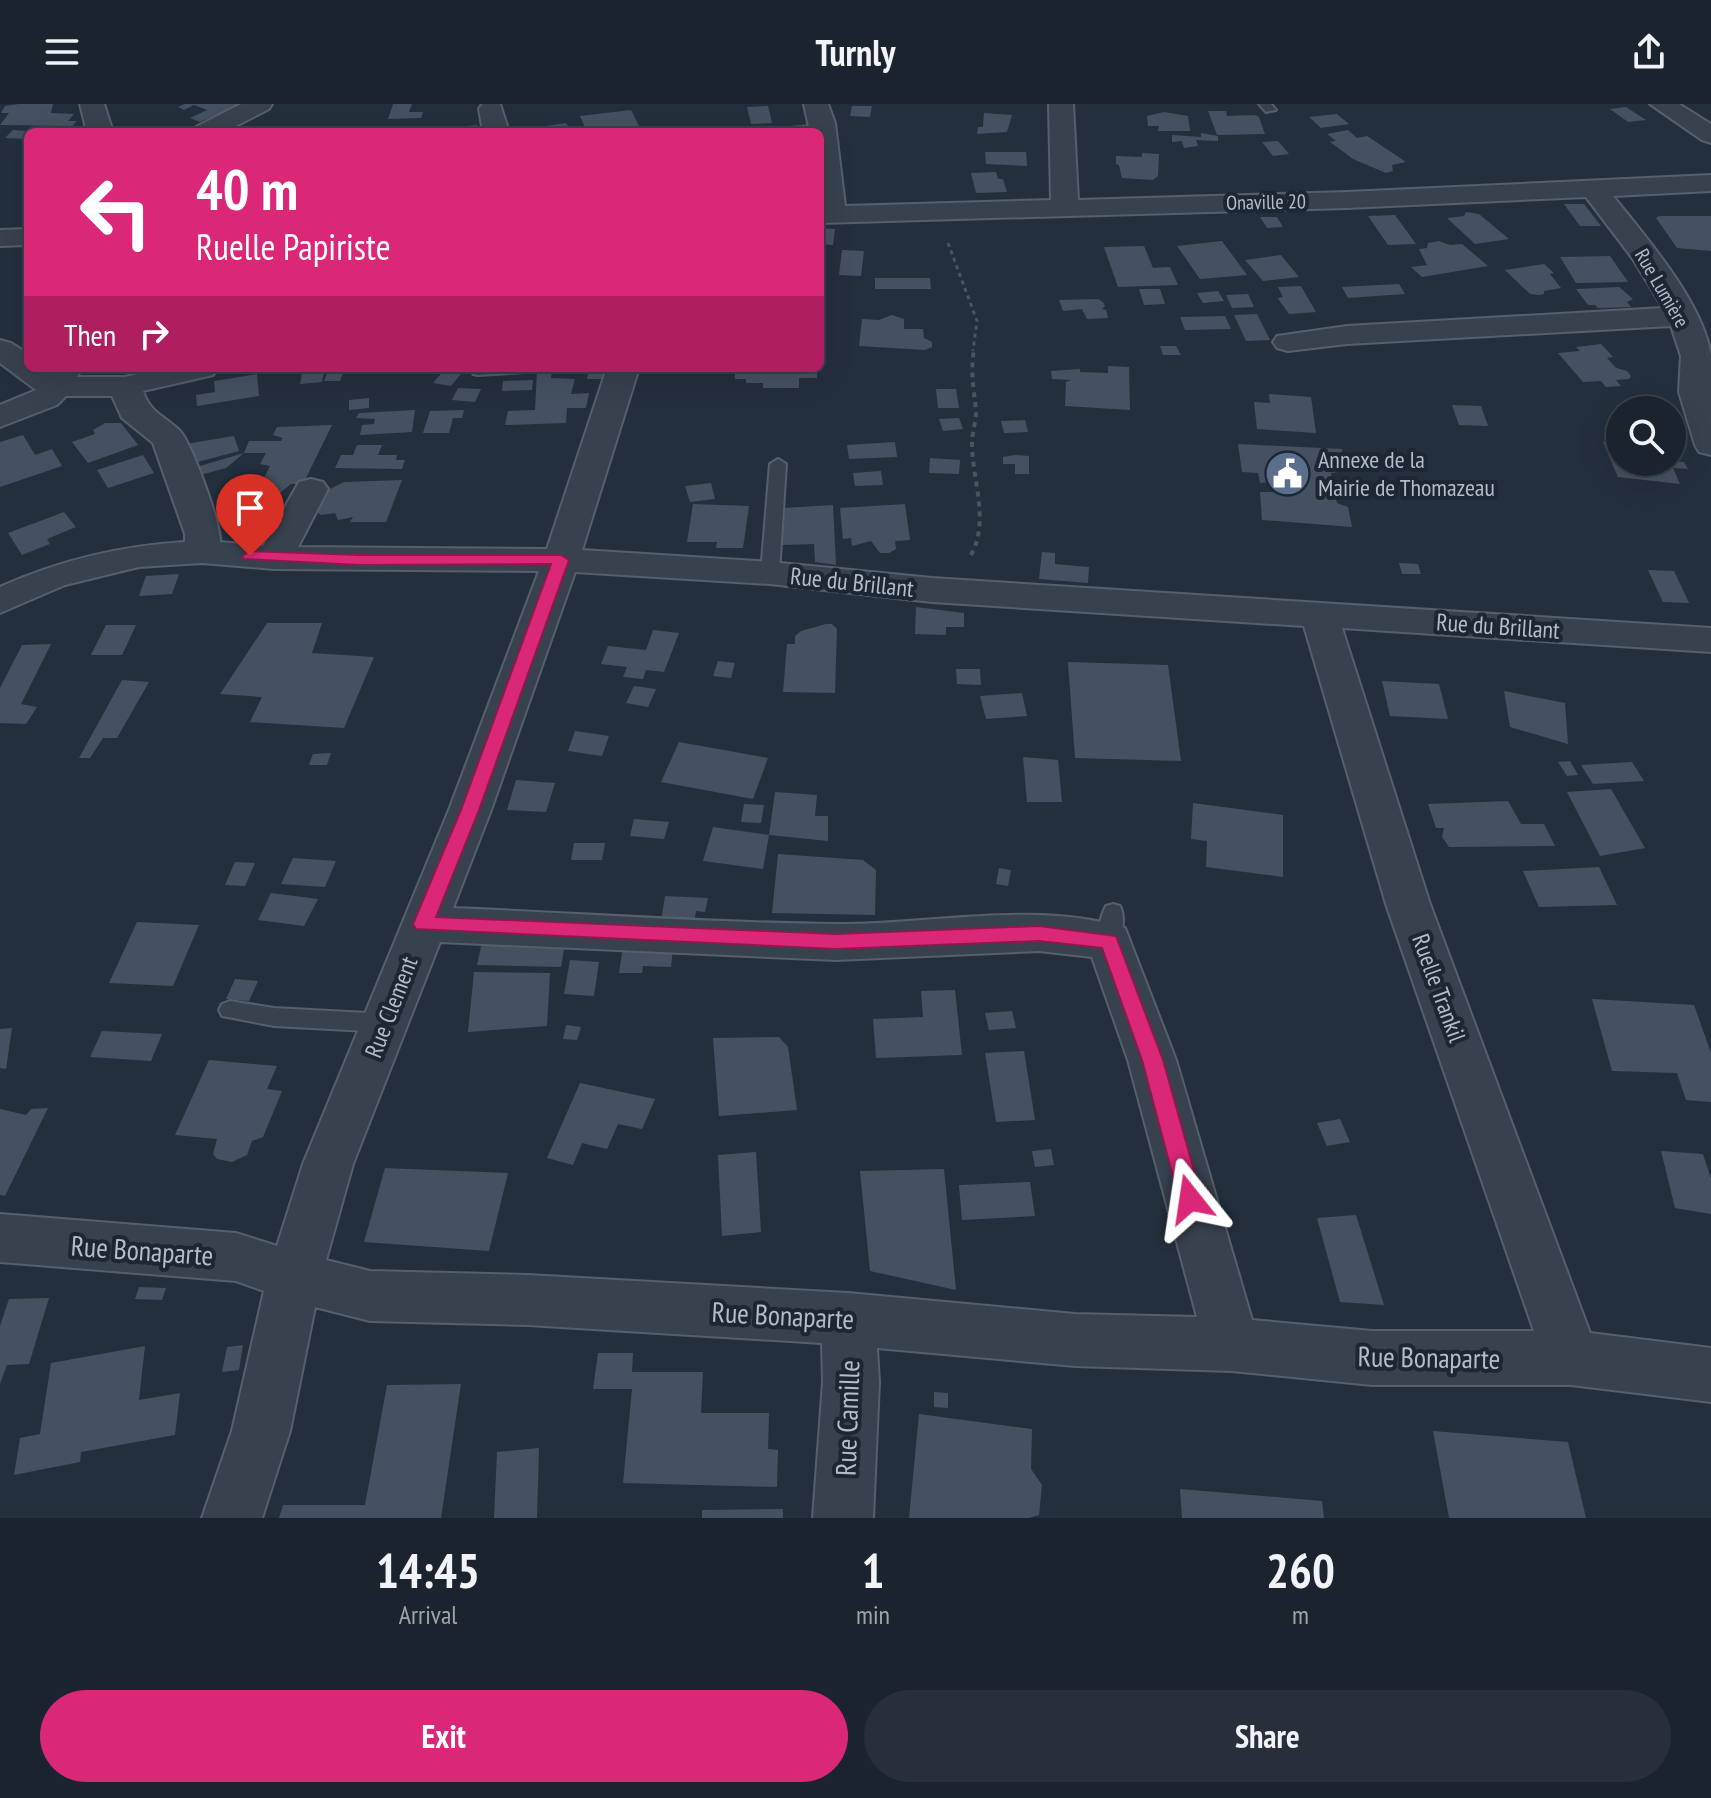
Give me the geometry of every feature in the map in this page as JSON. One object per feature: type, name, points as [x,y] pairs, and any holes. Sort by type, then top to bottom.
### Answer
[{"type":"street","points":[[92,104],[99,128]]},
{"type":"street","points":[[213,128],[260,104]]},
{"type":"street","points":[[816,104],[823,128]]},
{"type":"street","points":[[1061,104],[1060,140],[1065,206]]},
{"type":"street","points":[[1662,104],[1711,135]]},
{"type":"street","points":[[824,139],[832,203],[825,215]]},
{"type":"street","name":"Onaville 20","points":[[825,215],[1302,201],[1711,183]]},
{"type":"street","name":"Rue Lumière","points":[[1595,190],[1646,256],[1683,316],[1696,356],[1695,392],[1711,445]]},
{"type":"street","points":[[0,238],[24,237]]},
{"type":"street","points":[[1288,342],[1347,335],[1683,316]]},
{"type":"street","points":[[0,349],[24,366]]},
{"type":"street","points":[[31,372],[44,384],[62,377],[125,386],[185,372]]},
{"type":"street","name":"Rue Clement","points":[[232,1518],[261,1431],[294,1277],[328,1164],[470,810],[561,560],[622,372]]},
{"type":"street","points":[[0,417],[46,398],[62,377]]},
{"type":"street","points":[[125,386],[133,411],[168,438],[199,518],[203,534],[202,552]]},
{"type":"street","points":[[274,558],[311,489]]},
{"type":"street","name":"Rue du Brillant","points":[[0,601],[52,577],[139,556],[202,552],[274,558],[561,560],[770,573],[932,590],[1711,640]]},
{"type":"street","name":"Ruelle Trankil","points":[[1319,615],[1408,904],[1571,1358]]},
{"type":"street","points":[[423,924],[836,942],[1039,933],[1111,926],[1232,1345]]},
{"type":"street","name":"Rue Bonaparte","points":[[0,1238],[236,1257],[294,1277],[370,1296],[528,1300],[848,1319],[1075,1340],[1232,1345],[1372,1358],[1571,1358],[1711,1375]]},
{"type":"street","name":"Rue Camille","points":[[843,1518],[851,1382],[848,1319]]},
{"type":"lane","points":[[770,573],[778,464]]},
{"type":"lane","points":[[230,1010],[274,1017],[386,1023]]},
{"type":"path","points":[[932,590],[963,570],[979,541],[978,486],[972,444],[976,414],[970,378],[977,321],[954,263],[943,224],[945,211]]},
{"type":"building","points":[[53,104],[51,113],[74,114],[68,121],[77,121],[72,126],[0,125],[9,113],[1,113],[5,106]]},
{"type":"building","points":[[185,104],[240,104],[200,122],[190,118],[207,110],[194,105],[184,110],[178,107]]},
{"type":"building","points":[[393,104],[412,104],[409,112],[423,112],[421,118],[388,119]]},
{"type":"building","points":[[768,106],[772,123],[751,124],[747,107]]},
{"type":"building","points":[[852,106],[872,106],[870,117],[850,116]]},
{"type":"building","points":[[1626,107],[1646,120],[1628,122],[1610,109]]},
{"type":"building","points":[[631,110],[640,128],[585,128],[580,116]]},
{"type":"building","points":[[1208,111],[1226,111],[1227,116],[1255,115],[1259,117],[1265,134],[1217,135]]},
{"type":"building","points":[[1164,112],[1188,116],[1190,131],[1158,131],[1159,126],[1148,126],[1147,116]]},
{"type":"building","points":[[984,113],[1012,115],[1007,132],[977,134],[978,127],[983,127]]},
{"type":"building","points":[[1337,114],[1349,124],[1321,128],[1309,117]]},
{"type":"building","points":[[566,123],[570,128],[547,128],[546,126]]},
{"type":"building","points":[[817,123],[818,128],[773,128]]},
{"type":"building","points":[[477,125],[477,128],[446,128]]},
{"type":"building","points":[[13,130],[24,131],[24,139],[5,138]]},
{"type":"building","points":[[1348,130],[1357,138],[1367,136],[1406,162],[1392,165],[1393,171],[1386,173],[1353,159],[1330,142],[1336,141],[1327,134]]},
{"type":"building","points":[[1201,133],[1218,136],[1218,141],[1196,140],[1198,146],[1184,148],[1182,141],[1172,142],[1172,135],[1201,137]]},
{"type":"building","points":[[1278,141],[1289,154],[1273,156],[1262,142]]},
{"type":"building","points":[[985,152],[1026,152],[1027,166],[986,164]]},
{"type":"building","points":[[1142,153],[1159,154],[1158,176],[1153,180],[1122,178],[1116,156],[1142,157]]},
{"type":"building","points":[[996,172],[998,179],[1003,179],[1007,192],[976,193],[971,173]]},
{"type":"building","points":[[1564,204],[1584,204],[1601,226],[1580,226]]},
{"type":"building","points":[[1466,212],[1479,214],[1509,239],[1475,244],[1447,218],[1464,216]]},
{"type":"building","points":[[1395,215],[1416,244],[1388,245],[1368,216]]},
{"type":"building","points":[[1711,216],[1711,251],[1677,248],[1656,218]]},
{"type":"building","points":[[1260,217],[1277,217],[1283,227],[1267,228]]},
{"type":"building","points":[[824,228],[835,229],[833,245],[824,244]]},
{"type":"building","points":[[1222,241],[1247,275],[1200,279],[1177,246]]},
{"type":"building","points":[[1439,241],[1450,245],[1462,244],[1488,266],[1422,277],[1411,267],[1427,265],[1419,249]]},
{"type":"building","points":[[1144,246],[1153,268],[1170,267],[1178,285],[1118,287],[1104,247]]},
{"type":"building","points":[[842,250],[864,251],[861,276],[839,275]]},
{"type":"building","points":[[1281,255],[1299,277],[1263,281],[1245,260]]},
{"type":"building","points":[[1610,256],[1628,282],[1576,283],[1560,257]]},
{"type":"building","points":[[1544,264],[1554,273],[1550,274],[1561,288],[1539,295],[1530,294],[1505,270]]},
{"type":"building","points":[[875,278],[930,278],[931,289],[875,289]]},
{"type":"building","points":[[1399,284],[1405,294],[1348,298],[1342,287]]},
{"type":"building","points":[[1301,286],[1316,312],[1289,314],[1278,298],[1283,297],[1278,287]]},
{"type":"building","points":[[1619,287],[1633,299],[1627,302],[1631,307],[1598,308],[1588,305],[1576,289]]},
{"type":"building","points":[[1139,289],[1160,289],[1165,304],[1144,305]]},
{"type":"building","points":[[1218,291],[1224,301],[1203,303],[1197,293]]},
{"type":"building","points":[[1248,294],[1254,307],[1232,308],[1226,295]]},
{"type":"building","points":[[1098,299],[1103,302],[1105,306],[1102,309],[1106,310],[1108,318],[1087,319],[1082,309],[1063,311],[1059,300]]},
{"type":"building","points":[[1257,314],[1270,340],[1246,341],[1234,315]]},
{"type":"building","points":[[892,315],[904,319],[904,329],[923,329],[924,338],[932,342],[932,347],[925,350],[859,346],[862,319],[879,320]]},
{"type":"building","points":[[1225,316],[1231,329],[1185,330],[1180,317]]},
{"type":"building","points":[[1601,344],[1613,357],[1607,358],[1616,368],[1627,371],[1631,376],[1616,380],[1621,386],[1606,387],[1601,381],[1583,382],[1558,353],[1580,351],[1576,347]]},
{"type":"building","points":[[1160,346],[1176,346],[1181,355],[1163,355]]},
{"type":"building","points":[[1108,366],[1129,367],[1130,410],[1065,406],[1066,382],[1071,380],[1052,379],[1051,371],[1080,369],[1080,372],[1108,373]]},
{"type":"building","points":[[302,372],[324,372],[322,382],[300,384]]},
{"type":"building","points":[[327,372],[343,372],[340,381],[324,381]]},
{"type":"building","points":[[443,372],[463,372],[451,386],[433,383]]},
{"type":"building","points":[[537,372],[552,372],[551,378],[575,379],[571,394],[589,393],[586,408],[567,408],[566,423],[505,425],[508,411],[535,410]]},
{"type":"building","points":[[588,372],[608,372],[607,379],[587,379]]},
{"type":"building","points":[[735,372],[817,372],[817,378],[799,378],[799,388],[763,388],[763,383],[746,383],[746,379],[735,379]]},
{"type":"building","points":[[257,374],[259,396],[197,406],[196,395],[215,392],[214,381]]},
{"type":"building","points":[[533,380],[532,390],[502,391],[503,381]]},
{"type":"building","points":[[458,388],[481,389],[475,402],[452,400]]},
{"type":"building","points":[[936,389],[956,389],[959,408],[938,408]]},
{"type":"building","points":[[1269,394],[1311,397],[1316,433],[1257,429],[1254,402],[1270,403]]},
{"type":"building","points":[[369,398],[369,408],[349,410],[349,400]]},
{"type":"building","points":[[1452,405],[1481,406],[1488,426],[1459,425]]},
{"type":"building","points":[[415,410],[412,432],[360,435],[362,425],[374,424],[375,419],[356,418],[359,413]]},
{"type":"building","points":[[464,410],[462,418],[453,418],[449,433],[423,433],[430,411]]},
{"type":"building","points":[[959,418],[963,429],[943,431],[939,419]]},
{"type":"building","points":[[1025,420],[1028,432],[1004,433],[1001,421]]},
{"type":"building","points":[[105,423],[121,423],[138,445],[88,463],[72,442],[95,434],[93,430]]},
{"type":"building","points":[[332,425],[303,484],[291,484],[280,493],[263,492],[259,488],[270,466],[260,464],[266,453],[244,453],[249,441],[281,441],[283,438],[273,435],[277,427]]},
{"type":"building","points":[[23,435],[35,455],[52,449],[62,466],[0,487],[0,442]]},
{"type":"building","points":[[234,436],[239,451],[190,464],[180,445]]},
{"type":"building","points":[[895,442],[897,457],[849,459],[847,445]]},
{"type":"building","points":[[1238,444],[1342,449],[1345,471],[1331,473],[1337,503],[1348,507],[1352,527],[1262,520],[1260,492],[1273,492],[1272,482],[1260,483],[1258,473],[1242,472]]},
{"type":"building","points":[[357,445],[382,445],[378,455],[397,455],[396,460],[405,460],[402,469],[335,468],[341,455],[353,455]]},
{"type":"building","points":[[244,453],[226,468],[197,476],[193,468]]},
{"type":"building","points":[[143,455],[154,473],[108,488],[97,470]]},
{"type":"building","points":[[1029,456],[1029,474],[1015,474],[1015,464],[1003,464],[1003,457]]},
{"type":"building","points":[[930,458],[960,460],[959,474],[929,473]]},
{"type":"building","points":[[881,471],[883,485],[855,486],[853,473]]},
{"type":"building","points":[[1676,476],[1680,484],[1618,477]]},
{"type":"building","points":[[402,480],[386,522],[350,522],[353,517],[338,520],[335,513],[321,515],[311,507],[316,496],[344,482]]},
{"type":"building","points":[[711,483],[715,499],[690,502],[685,486]]},
{"type":"building","points":[[693,504],[749,506],[743,548],[716,548],[717,542],[687,542]]},
{"type":"building","points":[[905,504],[910,540],[895,541],[896,549],[889,553],[880,553],[871,541],[852,546],[851,538],[843,539],[840,508]]},
{"type":"building","points":[[833,505],[836,565],[815,562],[814,544],[782,545],[783,508]]},
{"type":"building","points":[[64,512],[76,527],[47,539],[50,544],[22,555],[8,533]]},
{"type":"building","points":[[1042,552],[1055,553],[1055,564],[1089,567],[1088,583],[1039,579]]},
{"type":"building","points":[[1399,563],[1418,564],[1421,574],[1402,574]]},
{"type":"building","points":[[1648,570],[1674,571],[1689,603],[1663,602]]},
{"type":"building","points":[[179,574],[172,594],[139,596],[146,576]]},
{"type":"building","points":[[916,607],[964,613],[964,627],[946,627],[946,635],[915,634]]},
{"type":"building","points":[[267,623],[322,623],[312,653],[374,657],[344,728],[250,722],[262,697],[220,694]]},
{"type":"building","points":[[832,624],[837,629],[835,693],[783,692],[787,644],[795,644],[795,636],[801,631]]},
{"type":"building","points":[[106,625],[136,625],[122,655],[91,655]]},
{"type":"building","points":[[653,630],[679,633],[664,672],[646,670],[643,679],[623,677],[627,667],[601,664],[608,646],[646,650]]},
{"type":"building","points":[[51,644],[21,704],[37,707],[26,724],[0,723],[0,688],[22,645]]},
{"type":"building","points":[[718,661],[735,663],[731,678],[713,676]]},
{"type":"building","points":[[1068,662],[1168,665],[1181,761],[1075,758]]},
{"type":"building","points":[[956,669],[980,669],[981,685],[957,684]]},
{"type":"building","points":[[122,680],[149,682],[117,738],[103,738],[90,758],[79,758]]},
{"type":"building","points":[[1382,681],[1439,684],[1448,719],[1390,716]]},
{"type":"building","points":[[634,686],[656,689],[648,707],[626,703]]},
{"type":"building","points":[[1504,691],[1565,703],[1568,744],[1510,727]]},
{"type":"building","points":[[1022,693],[1027,716],[986,719],[980,696]]},
{"type":"building","points":[[575,731],[609,736],[602,756],[568,751]]},
{"type":"building","points":[[679,742],[768,758],[753,799],[661,782]]},
{"type":"building","points":[[331,753],[327,765],[309,765],[313,754]]},
{"type":"building","points":[[1023,757],[1058,760],[1062,802],[1027,802]]},
{"type":"building","points":[[1570,761],[1578,775],[1567,776],[1558,762]]},
{"type":"building","points":[[1632,762],[1644,781],[1593,784],[1581,765]]},
{"type":"building","points":[[516,780],[555,783],[546,812],[507,810]]},
{"type":"building","points":[[1611,789],[1645,848],[1600,856],[1567,792]]},
{"type":"building","points":[[775,792],[817,795],[815,816],[828,816],[828,841],[769,835]]},
{"type":"building","points":[[1508,801],[1521,824],[1544,824],[1555,846],[1449,847],[1442,837],[1444,828],[1436,828],[1428,804]]},
{"type":"building","points":[[1193,803],[1283,815],[1283,877],[1206,867],[1207,841],[1191,839]]},
{"type":"building","points":[[744,804],[764,805],[761,823],[741,822]]},
{"type":"building","points":[[634,819],[669,822],[664,839],[630,836]]},
{"type":"building","points":[[713,827],[769,835],[763,869],[703,861]]},
{"type":"building","points":[[574,843],[605,843],[602,860],[571,860]]},
{"type":"building","points":[[778,854],[863,860],[876,870],[875,915],[772,913]]},
{"type":"building","points":[[293,858],[336,861],[325,887],[281,884]]},
{"type":"building","points":[[235,862],[255,863],[245,886],[225,885]]},
{"type":"building","points":[[1599,867],[1617,905],[1539,907],[1523,871]]},
{"type":"building","points":[[999,868],[1011,870],[1008,886],[996,884]]},
{"type":"building","points":[[271,893],[318,899],[304,926],[258,920]]},
{"type":"building","points":[[665,896],[708,898],[705,912],[696,911],[694,923],[661,921]]},
{"type":"building","points":[[137,922],[199,925],[173,986],[109,983]]},
{"type":"building","points":[[482,942],[565,943],[561,967],[477,965]]},
{"type":"building","points":[[623,947],[673,948],[671,967],[643,966],[642,973],[619,973]]},
{"type":"building","points":[[570,960],[599,962],[594,996],[564,994]]},
{"type":"building","points":[[474,972],[550,973],[547,1026],[468,1032]]},
{"type":"building","points":[[235,979],[258,981],[249,1001],[226,999]]},
{"type":"building","points":[[955,990],[962,1055],[876,1058],[873,1019],[923,1017],[921,991]]},
{"type":"building","points":[[1592,999],[1694,1005],[1711,1053],[1711,1102],[1686,1100],[1677,1073],[1612,1071]]},
{"type":"building","points":[[1012,1011],[1016,1028],[989,1030],[985,1013]]},
{"type":"building","points":[[566,1025],[581,1027],[577,1040],[563,1039]]},
{"type":"building","points":[[12,1028],[6,1069],[0,1068],[0,1029]]},
{"type":"building","points":[[102,1031],[162,1034],[151,1061],[90,1057]]},
{"type":"building","points":[[779,1037],[788,1047],[797,1110],[719,1116],[713,1038]]},
{"type":"building","points":[[1024,1051],[1035,1120],[996,1122],[985,1053]]},
{"type":"building","points":[[209,1060],[277,1066],[267,1089],[282,1091],[263,1137],[252,1141],[247,1155],[232,1162],[217,1159],[213,1154],[217,1139],[175,1135]]},
{"type":"building","points":[[580,1083],[655,1099],[642,1129],[618,1124],[607,1149],[582,1143],[573,1165],[547,1158]]},
{"type":"building","points":[[48,1108],[5,1196],[0,1195],[0,1109],[26,1115],[31,1109]]},
{"type":"building","points":[[1340,1119],[1350,1142],[1327,1146],[1317,1123]]},
{"type":"building","points":[[1051,1149],[1054,1165],[1035,1167],[1032,1151]]},
{"type":"building","points":[[1661,1151],[1703,1154],[1711,1179],[1711,1214],[1675,1208]]},
{"type":"building","points":[[756,1152],[761,1232],[722,1236],[718,1155]]},
{"type":"building","points":[[385,1168],[508,1173],[489,1251],[364,1242]]},
{"type":"building","points":[[944,1169],[956,1290],[870,1271],[860,1171]]},
{"type":"building","points":[[1030,1182],[1035,1216],[962,1220],[959,1185]]},
{"type":"building","points":[[1356,1215],[1384,1305],[1340,1302],[1317,1218]]},
{"type":"building","points":[[139,1287],[166,1288],[162,1300],[135,1299]]},
{"type":"building","points":[[49,1298],[29,1364],[7,1365],[0,1384],[0,1326],[9,1299]]},
{"type":"building","points":[[243,1345],[239,1370],[222,1372],[227,1347]]},
{"type":"building","points":[[145,1346],[139,1400],[180,1393],[175,1435],[81,1452],[80,1462],[14,1475],[20,1438],[40,1434],[51,1363]]},
{"type":"building","points":[[598,1353],[633,1353],[632,1372],[703,1372],[701,1413],[769,1413],[768,1449],[778,1450],[777,1487],[623,1483],[632,1389],[593,1389]]},
{"type":"building","points":[[461,1384],[441,1518],[279,1518],[283,1505],[365,1505],[387,1385]]},
{"type":"building","points":[[934,1392],[948,1393],[948,1408],[934,1407]]},
{"type":"building","points":[[919,1414],[1032,1429],[1031,1469],[1042,1485],[1039,1515],[1029,1518],[909,1518]]},
{"type":"building","points":[[1433,1431],[1568,1442],[1586,1518],[1449,1518]]},
{"type":"building","points":[[539,1448],[537,1518],[494,1518],[497,1452]]},
{"type":"building","points":[[1180,1489],[1322,1501],[1324,1518],[1182,1518]]},
{"type":"building","points":[[783,1509],[783,1518],[702,1518],[702,1510]]},
{"type":"place","name":"Annexe de la Mairie de Thomazeau","points":[[1287,473]]},
{"type":"route","points":[[250,556],[360,560],[561,560],[470,810],[423,924],[836,942],[1039,933],[1109,941],[1152,1060],[1190,1199]]}]
